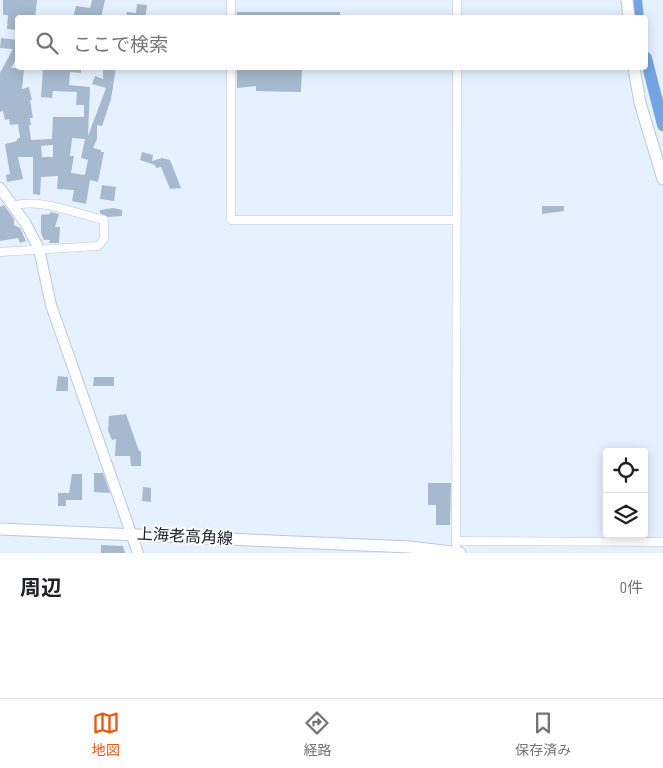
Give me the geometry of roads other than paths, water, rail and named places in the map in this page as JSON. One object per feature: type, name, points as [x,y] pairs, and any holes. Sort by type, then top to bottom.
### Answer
[{"type":"main road","points":[[627,0],[629,15]]},
{"type":"main road","points":[[634,70],[640,103],[663,179]]},
{"type":"main road","name":"上海老高角線","points":[[0,529],[457,550]]},
{"type":"street","points":[[231,0],[231,15]]},
{"type":"street","points":[[457,0],[457,15]]},
{"type":"street","points":[[231,70],[231,220],[456,220]]},
{"type":"street","points":[[456,70],[457,550],[663,542]]},
{"type":"street","points":[[0,188],[26,224],[39,249],[51,305],[138,553]]},
{"type":"street","points":[[0,252],[98,246],[104,239],[104,220],[52,206],[32,204],[13,206]]},
{"type":"waterway","points":[[636,0],[638,15]]},
{"type":"waterway","points":[[648,66],[663,125]]}]
